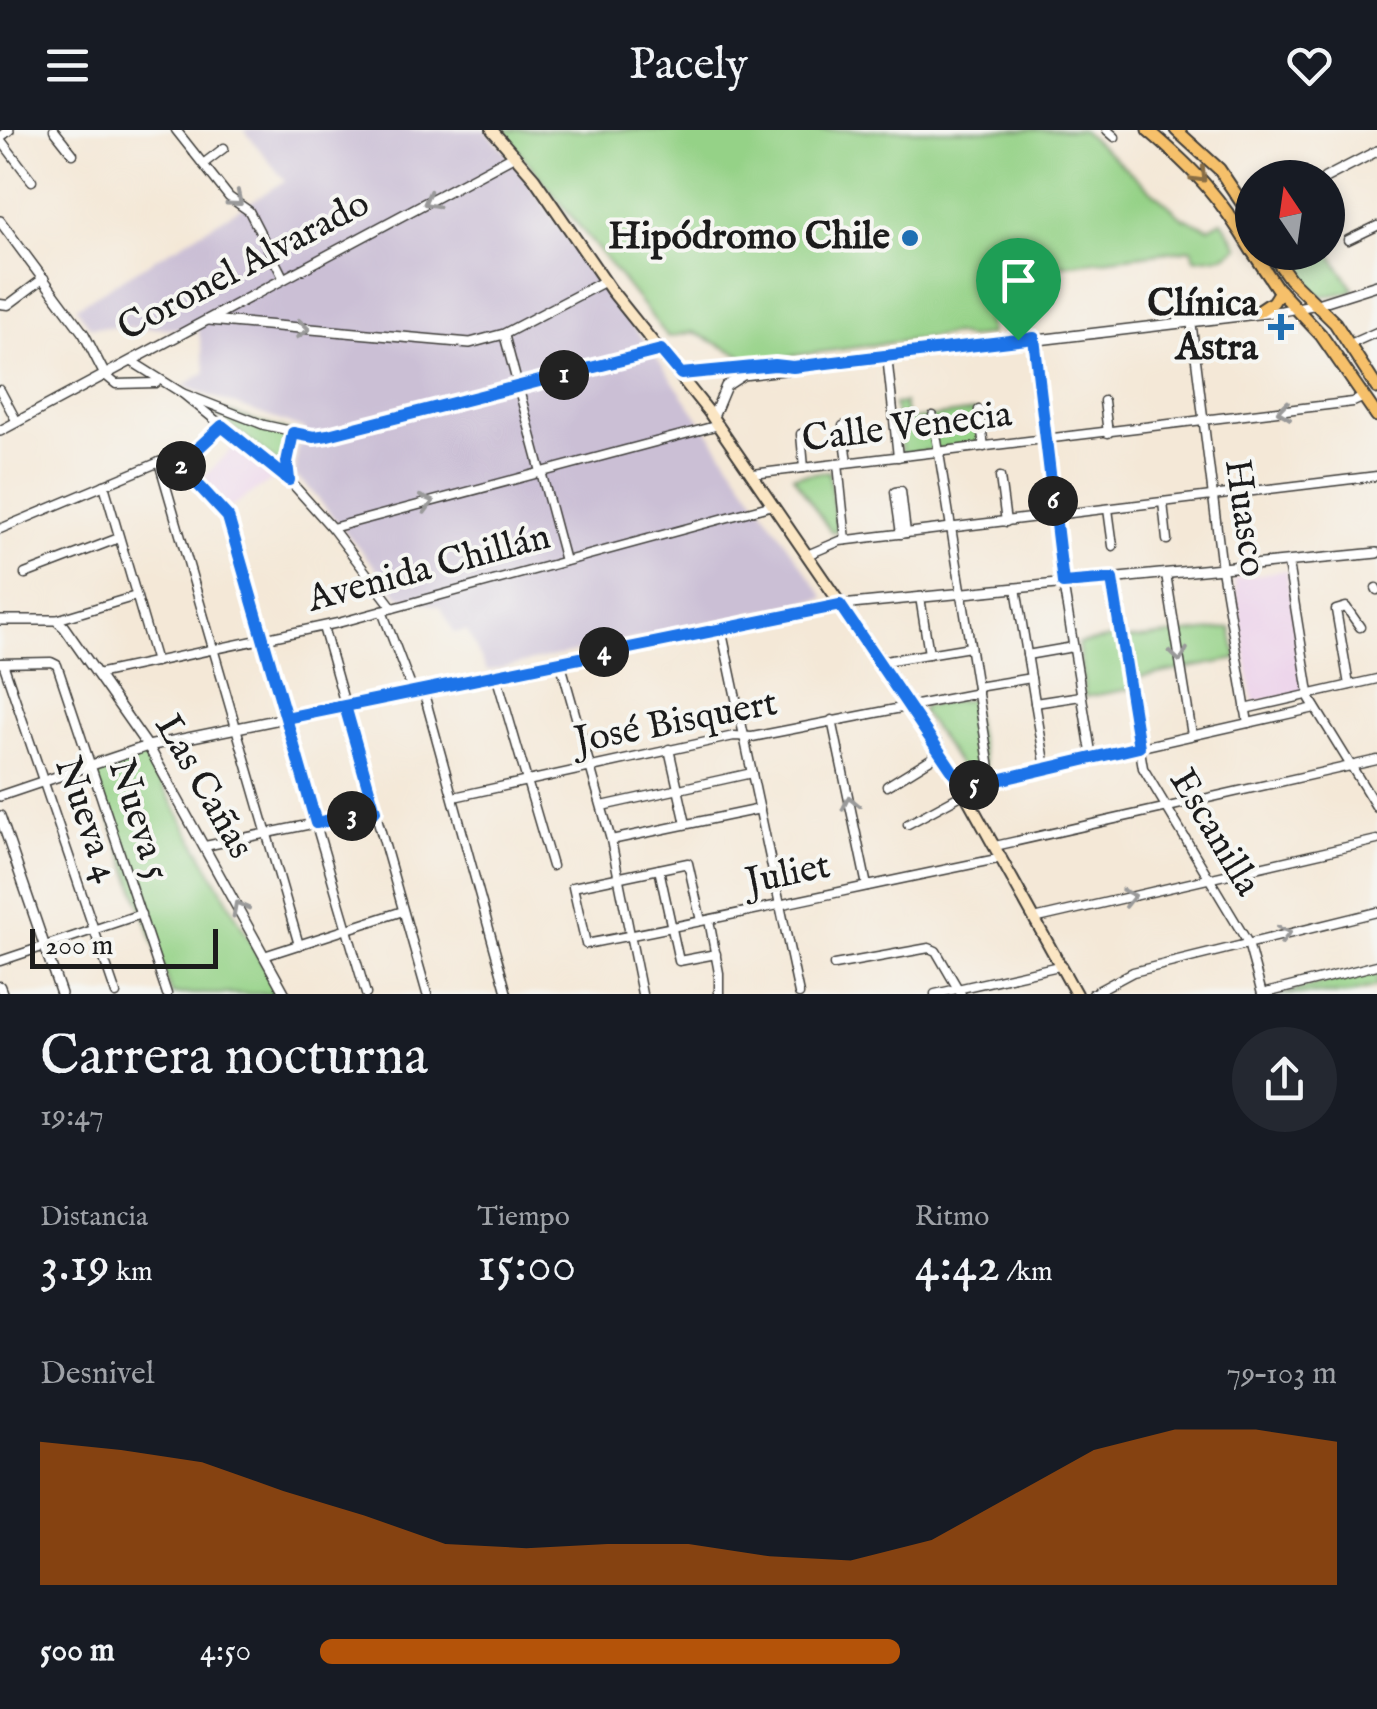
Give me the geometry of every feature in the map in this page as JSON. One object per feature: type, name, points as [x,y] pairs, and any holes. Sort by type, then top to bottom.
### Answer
[{"type":"main road","points":[[492,130],[716,421],[942,752],[1076,994]]},
{"type":"main road","points":[[1148,130],[1208,184],[1235,223]]},
{"type":"main road","points":[[1176,130],[1219,169],[1235,192]]},
{"type":"main road","points":[[1265,270],[1320,335],[1377,416]]},
{"type":"main road","points":[[1284,270],[1350,344],[1377,388]]},
{"type":"main road","points":[[1258,312],[1273,302],[1280,291]]},
{"type":"street","points":[[9,130],[0,138],[32,182]]},
{"type":"street","points":[[54,130],[72,154]]},
{"type":"street","points":[[176,130],[229,196],[249,211],[284,278]]},
{"type":"street","points":[[203,164],[224,148]]},
{"type":"street","points":[[1345,168],[1377,151]]},
{"type":"street","name":"Coronel Alvarado","points":[[0,430],[515,155]]},
{"type":"street","points":[[0,221],[84,334],[105,375],[116,384],[163,383]]},
{"type":"street","points":[[1348,240],[1377,226]]},
{"type":"street","points":[[0,304],[8,305],[44,278]]},
{"type":"street","points":[[206,320],[477,342],[504,334],[605,281]]},
{"type":"street","points":[[332,528],[716,421],[724,390],[736,378],[793,367],[1296,308],[1377,285]]},
{"type":"street","points":[[228,308],[227,318],[233,322]]},
{"type":"street","name":"Huasco","points":[[1191,320],[1222,569],[1248,722]]},
{"type":"street","points":[[1350,344],[1377,332]]},
{"type":"street","points":[[504,334],[566,561]]},
{"type":"street","points":[[1034,338],[1063,583],[1092,758]]},
{"type":"street","points":[[131,361],[182,393],[293,433],[323,436],[661,350]]},
{"type":"street","points":[[886,356],[898,457]]},
{"type":"street","points":[[681,374],[775,365],[793,367]]},
{"type":"street","points":[[0,390],[16,422]]},
{"type":"street","points":[[182,393],[289,480],[332,528],[393,608]]},
{"type":"street","name":"Calle Venecia","points":[[752,474],[1108,433],[1353,402],[1364,397]]},
{"type":"street","points":[[1104,402],[1108,433]]},
{"type":"street","points":[[979,410],[984,447]]},
{"type":"street","points":[[933,416],[992,781]]},
{"type":"street","points":[[180,465],[222,426]]},
{"type":"street","points":[[844,426],[848,462]]},
{"type":"street","points":[[289,480],[287,462],[293,433]]},
{"type":"street","points":[[800,434],[804,468]]},
{"type":"street","points":[[0,529],[171,458],[226,512],[366,994]]},
{"type":"street","points":[[159,462],[299,944]]},
{"type":"street","points":[[838,464],[846,540]]},
{"type":"street","points":[[807,555],[827,544],[846,540],[1377,476]]},
{"type":"street","points":[[1000,478],[1006,522]]},
{"type":"street","points":[[104,485],[156,662]]},
{"type":"street","points":[[1163,502],[1168,540]]},
{"type":"street","name":"Avenida Chillán","points":[[96,674],[323,627],[772,505]]},
{"type":"street","points":[[1108,509],[1112,546]]},
{"type":"street","points":[[901,510],[904,534]]},
{"type":"street","points":[[26,574],[119,538]]},
{"type":"street","points":[[0,796],[148,746],[840,605],[1377,554]]},
{"type":"street","points":[[1288,562],[1309,694],[1377,808]]},
{"type":"street","points":[[1166,574],[1192,735]]},
{"type":"street","name":"Escanilla","points":[[1112,579],[1144,770],[1248,943],[1262,994]]},
{"type":"street","points":[[1016,588],[1046,768]]},
{"type":"street","points":[[0,620],[56,620],[136,596]]},
{"type":"street","points":[[920,597],[929,654]]},
{"type":"street","points":[[1349,684],[1336,610],[1346,607],[1360,627]]},
{"type":"street","points":[[382,611],[418,691],[454,797],[508,994]]},
{"type":"street","name":"Las Cañas","points":[[56,620],[148,746],[285,994]]},
{"type":"street","points":[[323,627],[427,994]]},
{"type":"street","points":[[722,628],[798,994]]},
{"type":"street","points":[[880,662],[970,647]]},
{"type":"street","points":[[1027,655],[1074,647]]},
{"type":"street","points":[[560,661],[611,840],[642,994]]},
{"type":"street","name":"Nueva 5","points":[[2,663],[56,663],[167,994]]},
{"type":"street","name":"Nueva 4","points":[[2,663],[116,994]]},
{"type":"street","points":[[496,675],[552,866]]},
{"type":"street","name":"José Bisquert","points":[[454,797],[669,749],[1031,678]]},
{"type":"street","points":[[1245,709],[1377,678]]},
{"type":"street","points":[[1035,703],[1082,696]]},
{"type":"street","points":[[908,824],[965,790],[992,781],[1315,708]]},
{"type":"street","points":[[832,720],[867,886]]},
{"type":"street","points":[[669,749],[686,824]]},
{"type":"street","points":[[888,786],[942,752]]},
{"type":"street","points":[[995,846],[1377,760]]},
{"type":"street","points":[[602,806],[752,773]]},
{"type":"street","points":[[611,840],[760,809]]},
{"type":"street","points":[[205,846],[375,811]]},
{"type":"street","points":[[0,816],[61,994]]},
{"type":"street","points":[[1034,919],[1377,840]]},
{"type":"street","name":"Juliet","points":[[620,877],[573,887],[586,944],[1002,858]]},
{"type":"street","points":[[620,877],[688,862],[716,954],[719,994]]},
{"type":"street","points":[[658,869],[679,960],[716,954]]},
{"type":"street","points":[[264,956],[403,910]]},
{"type":"street","points":[[1092,994],[1133,972],[1377,912]]},
{"type":"street","points":[[0,962],[140,914]]},
{"type":"street","points":[[834,965],[929,948],[936,951],[960,991]]},
{"type":"street","points":[[1262,994],[1377,965]]},
{"type":"street","points":[[935,994],[1059,966]]},
{"type":"street","points":[[1309,982],[1312,994]]},
{"type":"street","points":[[0,986],[3,994]]},
{"type":"shaded area","points":[[244,130],[485,130],[513,160],[646,343],[825,598],[487,671],[467,631],[454,633],[441,607],[400,597],[295,476],[297,453],[306,430],[183,386],[206,372],[198,329],[90,327],[76,307],[285,181]]},
{"type":"shaded area","points":[[235,446],[273,480],[230,507],[202,479]]},
{"type":"shaded area","points":[[1286,570],[1308,692],[1253,702],[1234,579]]},
{"type":"green space","name":"Hipódromo Chile","points":[[502,130],[1082,130],[1183,218],[1209,228],[1222,221],[1235,241],[1235,249],[1224,256],[1194,259],[1192,249],[1006,272],[983,286],[990,334],[968,338],[955,334],[748,362],[693,332],[668,337]]},
{"type":"green space","points":[[1289,270],[1341,270],[1354,290],[1326,296],[1316,294]]},
{"type":"green space","points":[[904,403],[907,420],[976,411],[980,444],[902,454],[894,404]]},
{"type":"green space","points":[[205,405],[300,435],[291,449],[289,472]]},
{"type":"green space","points":[[829,471],[837,532],[831,532],[793,476]]},
{"type":"green space","points":[[1231,628],[1237,659],[1130,679],[1131,689],[1085,697],[1078,644],[1122,636],[1123,640]]},
{"type":"green space","points":[[971,699],[986,772],[983,777],[969,780],[921,710],[924,706]]},
{"type":"green space","points":[[145,754],[280,994],[172,994],[93,770]]},
{"type":"green space","points":[[1377,970],[1377,987],[1348,994],[1279,994]]},
{"type":"place","name":"Hipódromo Chile","points":[[910,238]]},
{"type":"place","name":"Clínica Astra","points":[[1281,327]]},
{"type":"route","points":[[1018,340],[793,367],[693,370],[681,374],[661,350],[328,435],[293,433],[287,462],[289,480],[222,426],[180,465],[226,512],[286,718],[345,706],[375,811],[316,823],[286,718],[840,605],[964,788],[1139,747],[1112,579],[1063,583],[1034,338],[1018,340]]}]
